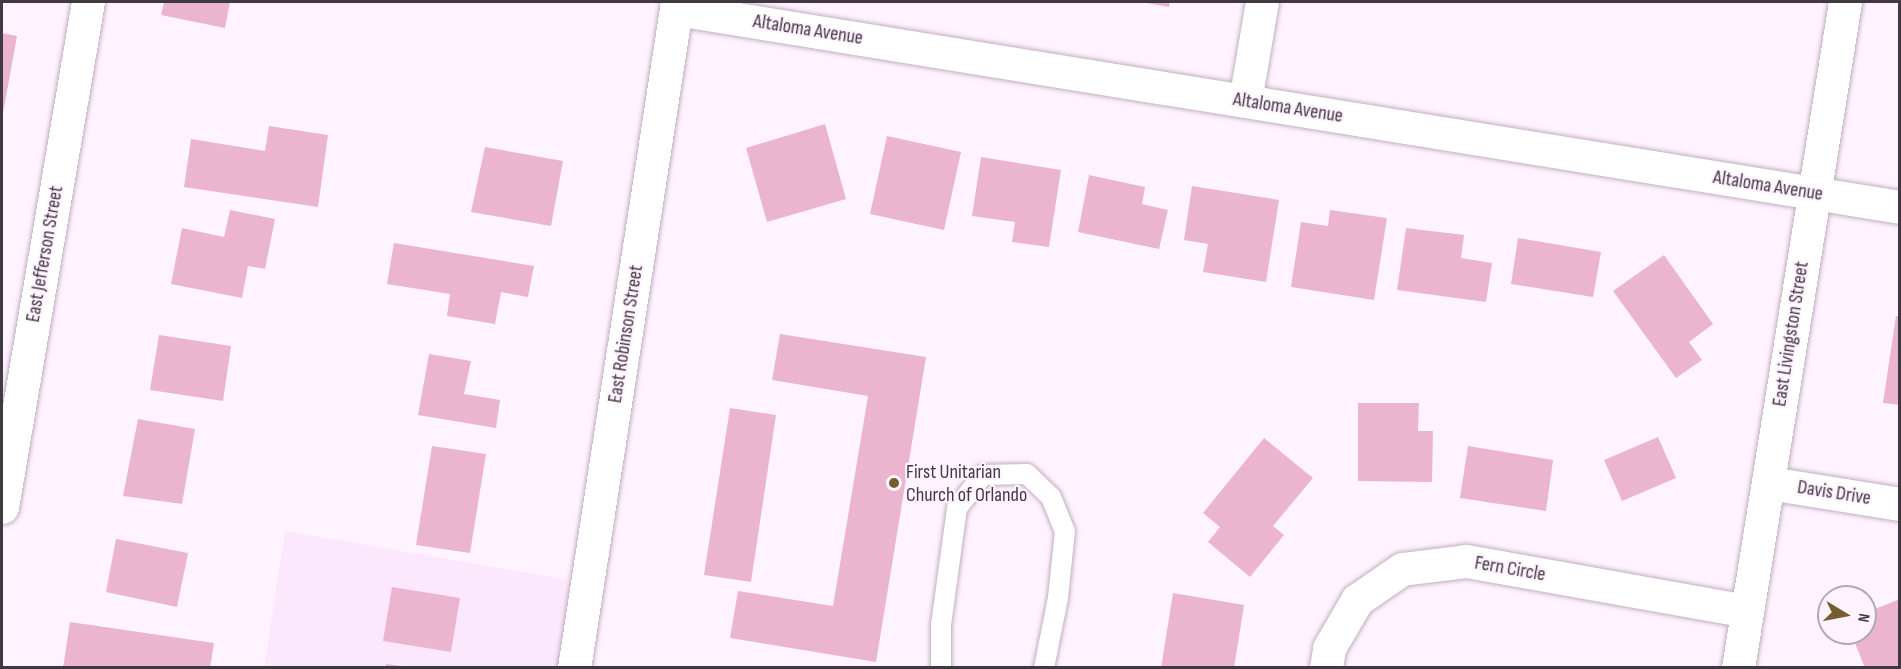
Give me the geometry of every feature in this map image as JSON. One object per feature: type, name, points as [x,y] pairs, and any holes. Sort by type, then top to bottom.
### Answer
[{"type":"street","name":"East Jefferson Street","points":[[2,507],[88,2]]},
{"type":"street","points":[[1245,101],[1262,2]]},
{"type":"street","name":"East Livingston Street","points":[[1738,668],[1845,2]]},
{"type":"street","name":"Altaloma Avenue","points":[[677,5],[1245,101],[1899,207]]},
{"type":"street","name":"East Robinson Street","points":[[574,668],[677,5]]},
{"type":"street","name":"Davis Drive","points":[[1768,483],[1899,504]]},
{"type":"street","name":"Fern Circle","points":[[1326,668],[1329,648],[1357,600],[1402,569],[1466,561],[1747,611]]},
{"type":"lane","points":[[941,668],[941,625],[957,508],[983,475],[1027,474],[1051,497],[1065,531],[1058,598],[1044,668]]},
{"type":"shaded area","points":[[285,531],[586,583],[572,667],[264,668]]},
{"type":"building","points":[[164,2],[230,2],[225,28],[161,15]]},
{"type":"building","points":[[1141,2],[1170,2],[1169,7]]},
{"type":"building","points":[[2,33],[17,36],[3,113],[2,113]]},
{"type":"building","points":[[825,124],[846,199],[767,222],[746,148]]},
{"type":"building","points":[[269,126],[328,135],[318,207],[184,187],[191,139],[265,151]]},
{"type":"building","points":[[887,136],[961,152],[944,230],[870,214]]},
{"type":"building","points":[[485,147],[563,161],[551,226],[471,212]]},
{"type":"building","points":[[981,157],[1061,170],[1049,247],[1012,242],[1015,222],[972,216]]},
{"type":"building","points":[[1089,175],[1145,187],[1142,204],[1168,210],[1159,249],[1078,232]]},
{"type":"building","points":[[1192,186],[1279,200],[1266,282],[1203,272],[1208,244],[1184,240]]},
{"type":"building","points":[[230,210],[275,219],[265,269],[248,266],[242,298],[171,284],[182,228],[224,237]]},
{"type":"building","points":[[1330,210],[1387,218],[1374,300],[1291,287],[1301,222],[1328,226]]},
{"type":"building","points":[[1406,228],[1464,235],[1461,258],[1492,263],[1486,302],[1397,290]]},
{"type":"building","points":[[1518,238],[1601,252],[1593,297],[1511,284]]},
{"type":"building","points":[[394,243],[534,266],[528,297],[501,292],[495,324],[447,316],[450,294],[387,284]]},
{"type":"building","points":[[1664,255],[1713,324],[1689,342],[1702,360],[1676,378],[1613,291]]},
{"type":"building","points":[[1896,316],[1900,317],[1900,405],[1883,403]]},
{"type":"building","points":[[780,334],[926,357],[876,662],[730,638],[738,591],[833,606],[868,396],[772,380]]},
{"type":"building","points":[[159,335],[231,346],[223,401],[150,390]]},
{"type":"building","points":[[429,354],[471,361],[464,394],[500,400],[496,428],[418,415]]},
{"type":"building","points":[[1358,403],[1419,403],[1418,431],[1433,431],[1432,482],[1358,481]]},
{"type":"building","points":[[730,408],[776,415],[751,582],[704,575]]},
{"type":"building","points":[[138,419],[195,429],[182,504],[123,496]]},
{"type":"building","points":[[1658,437],[1676,478],[1622,501],[1604,460]]},
{"type":"building","points":[[1264,438],[1313,478],[1273,526],[1284,535],[1250,577],[1208,542],[1220,527],[1203,513]]},
{"type":"building","points":[[432,446],[486,454],[470,553],[416,545]]},
{"type":"building","points":[[1468,446],[1553,460],[1546,511],[1460,498]]},
{"type":"building","points":[[116,539],[188,553],[177,607],[106,592]]},
{"type":"building","points":[[392,587],[460,598],[451,652],[383,641]]},
{"type":"building","points":[[1173,593],[1244,605],[1234,668],[1161,668]]},
{"type":"building","points":[[1900,599],[1900,668],[1865,668],[1856,645],[1877,645],[1877,608]]},
{"type":"building","points":[[70,622],[214,643],[210,668],[63,668]]},
{"type":"building","points":[[386,664],[401,666],[401,668],[386,668]]},
{"type":"place","name":"First Unitarian Church of Orlando","points":[[894,483]]}]
